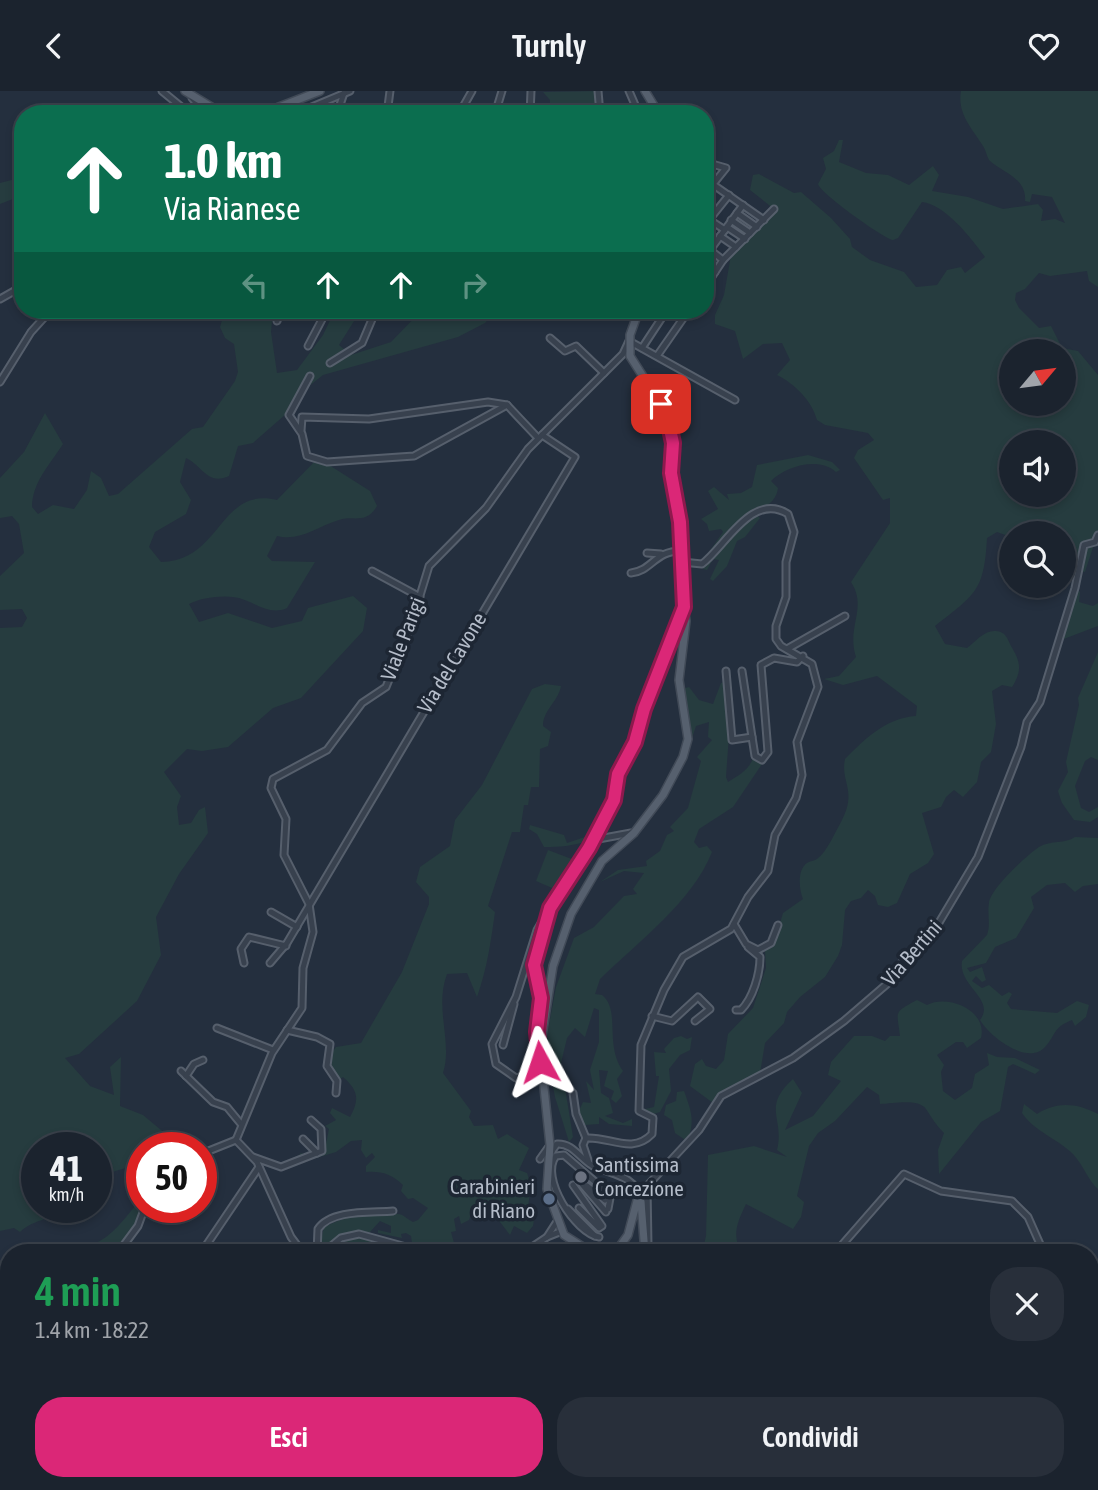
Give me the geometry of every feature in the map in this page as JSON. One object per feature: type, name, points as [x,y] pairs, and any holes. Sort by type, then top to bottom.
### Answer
[{"type":"main road","points":[[185,91],[201,105]]},
{"type":"main road","points":[[284,105],[320,91]]},
{"type":"main road","points":[[578,1244],[562,1231],[546,1184],[551,1145],[540,1046],[552,969],[571,914],[602,861],[634,833],[663,795],[687,744],[688,723],[679,677],[687,623],[679,510],[671,473],[673,447],[669,423],[662,406],[631,359],[629,341],[636,319]]},
{"type":"main road","points":[[622,1244],[636,1200],[640,1199],[645,1244]]},
{"type":"street","points":[[162,91],[179,105]]},
{"type":"street","points":[[316,105],[347,92]]},
{"type":"street","points":[[714,165],[726,168],[714,183],[764,220]]},
{"type":"street","points":[[714,211],[729,195]]},
{"type":"street","points":[[714,244],[743,205]]},
{"type":"street","points":[[715,272],[723,260],[774,209]]},
{"type":"street","points":[[737,213],[757,227]]},
{"type":"street","points":[[732,220],[750,233]]},
{"type":"street","points":[[714,223],[724,231],[736,247]]},
{"type":"street","points":[[724,231],[745,239]]},
{"type":"street","points":[[714,251],[723,260]]},
{"type":"street","points":[[0,382],[31,332],[43,319]]},
{"type":"street","points":[[308,346],[322,319]]},
{"type":"street","points":[[330,363],[362,343],[372,319]]},
{"type":"street","points":[[642,348],[661,319]]},
{"type":"street","points":[[657,356],[682,319]]},
{"type":"street","points":[[550,338],[565,351],[576,345],[604,373]]},
{"type":"street","points":[[629,341],[735,400]]},
{"type":"street","name":"Viale Parigi","points":[[236,1140],[273,1050],[300,1013],[304,1001],[303,968],[313,932],[309,904],[284,856],[286,818],[272,790],[271,782],[276,776],[330,748],[362,703],[386,687],[429,566],[485,510],[540,436],[623,354],[629,341]]},
{"type":"street","points":[[302,434],[289,414],[310,376]]},
{"type":"street","points":[[507,405],[424,453],[405,458],[317,461],[306,455],[302,417],[366,419],[472,403],[507,405],[540,436]]},
{"type":"street","name":"Via del Cavone","points":[[309,904],[575,457],[540,436]]},
{"type":"street","points":[[586,1138],[620,1145],[639,1142],[652,1136],[653,1119],[642,1115],[639,1110],[640,1045],[682,958],[725,935],[768,869],[774,837],[793,806],[802,780],[797,742],[818,687],[816,670],[803,656],[778,644],[775,635],[786,597],[786,564],[794,532],[788,514],[770,508],[757,513],[734,529],[702,564],[682,562]]},
{"type":"street","name":"Via Bertini","points":[[646,1244],[647,1186],[699,1130],[721,1096],[793,1058],[847,1019],[887,984],[902,962],[921,947],[936,929],[978,857],[1021,747],[1027,722],[1040,702],[1076,585],[1084,547],[1095,542],[1098,535]]},
{"type":"street","points":[[647,553],[682,551]]},
{"type":"street","points":[[631,573],[640,571],[661,554]]},
{"type":"street","points":[[372,571],[420,597]]},
{"type":"street","points":[[503,1045],[537,929],[593,840],[614,800],[618,774],[635,742],[644,709],[684,607]]},
{"type":"street","points":[[787,649],[845,616]]},
{"type":"street","points":[[742,671],[755,757],[764,760],[768,751],[761,664],[774,659],[797,663],[803,656]]},
{"type":"street","points":[[726,671],[732,740],[752,737]]},
{"type":"street","points":[[593,840],[634,833]]},
{"type":"street","points":[[270,963],[286,946],[309,904]]},
{"type":"street","points":[[516,997],[493,1041],[494,1059],[507,1074],[525,1078],[533,1072],[540,1046],[537,1032],[541,998],[534,965],[550,908]]},
{"type":"street","points":[[271,912],[297,927]]},
{"type":"street","points":[[734,924],[748,947],[760,957],[759,969],[746,1006],[736,1010]]},
{"type":"street","points":[[748,947],[758,950],[768,947],[776,935],[778,925]]},
{"type":"street","points":[[244,963],[241,949],[250,937],[286,946]]},
{"type":"street","points":[[652,1016],[673,1021],[698,997],[710,1009],[695,1021]]},
{"type":"street","points":[[217,1028],[273,1050]]},
{"type":"street","points":[[287,1030],[317,1037],[330,1044],[327,1066],[338,1082],[336,1093]]},
{"type":"street","points":[[186,1076],[194,1064],[203,1060]]},
{"type":"street","points":[[181,1071],[212,1102],[227,1107],[241,1124]]},
{"type":"street","points":[[573,1093],[575,1112],[586,1138],[583,1146],[589,1163]]},
{"type":"street","points":[[253,1157],[276,1167],[317,1153],[323,1149],[324,1139],[320,1126],[311,1120]]},
{"type":"street","points":[[303,1139],[317,1153]]},
{"type":"street","points":[[217,1148],[236,1140],[253,1157],[294,1243]]},
{"type":"street","points":[[551,1154],[555,1145],[562,1144],[589,1163],[625,1179],[637,1189],[640,1199]]},
{"type":"street","points":[[540,1160],[551,1145]]},
{"type":"street","points":[[577,1183],[607,1210],[608,1194],[565,1155],[557,1155],[550,1165],[565,1207],[572,1219],[597,1237]]},
{"type":"street","points":[[207,1244],[259,1167]]},
{"type":"street","points":[[843,1244],[904,1174],[941,1191],[1012,1201],[1028,1217],[1040,1244]]},
{"type":"street","points":[[577,1183],[605,1200]]},
{"type":"street","points":[[577,1183],[601,1226],[579,1208]]},
{"type":"street","points":[[317,1244],[317,1235],[322,1224],[356,1213],[393,1212]]},
{"type":"street","points":[[547,1237],[558,1220]]},
{"type":"street","points":[[125,1244],[139,1223]]},
{"type":"street","points":[[536,1244],[562,1231]]},
{"type":"street","points":[[335,1244],[341,1238],[359,1234],[395,1244]]},
{"type":"green space","points":[[601,91],[602,105],[550,105],[550,100],[543,92]]},
{"type":"green space","points":[[961,91],[1098,91],[1098,287],[1089,281],[1087,271],[1050,276],[1039,273],[1025,289],[1016,293],[1015,300],[1019,308],[1039,328],[1051,326],[1058,339],[999,339],[999,417],[1076,417],[1078,351],[1098,375],[1098,532],[1085,572],[1076,571],[1076,521],[999,521],[999,533],[987,538],[983,570],[975,590],[935,626],[945,644],[967,648],[988,632],[1002,633],[1018,661],[1018,676],[1012,687],[1002,685],[992,691],[996,724],[991,752],[981,762],[977,782],[963,797],[954,790],[946,797],[941,807],[922,813],[934,854],[928,863],[910,874],[897,903],[888,907],[878,905],[875,896],[868,890],[861,898],[851,901],[845,910],[842,945],[838,956],[825,977],[800,997],[787,1012],[784,1023],[765,1043],[760,1073],[729,1087],[713,1103],[690,1086],[695,1064],[702,1059],[706,1066],[716,1069],[724,1060],[728,1034],[753,1008],[766,968],[765,951],[774,943],[783,913],[803,899],[800,885],[802,870],[807,863],[824,852],[846,811],[848,794],[845,759],[885,725],[916,716],[917,706],[877,676],[843,685],[824,679],[839,676],[856,657],[853,636],[858,600],[851,582],[890,523],[890,498],[883,500],[854,458],[858,450],[874,440],[868,433],[825,425],[817,420],[802,394],[777,375],[790,360],[782,343],[763,344],[743,359],[735,331],[715,324],[715,315],[724,295],[731,255],[774,209],[750,190],[753,175],[759,174],[794,193],[801,192],[831,218],[850,239],[852,247],[870,260],[904,272],[916,287],[937,285],[947,270],[961,267],[965,273],[985,257],[957,223],[931,204],[922,202],[898,238],[893,240],[840,206],[818,184],[826,169],[823,158],[834,151],[839,140],[843,140],[839,162],[866,173],[888,175],[909,185],[933,166],[939,175],[932,191],[968,197],[1003,209],[1038,204],[1043,210],[1041,221],[1055,219],[1065,223],[1052,197],[1032,194],[1030,202],[1025,201],[1025,193],[1014,177],[990,161],[961,107]]},
{"type":"green space","points":[[14,179],[14,199],[0,204],[0,183]]},
{"type":"green space","points":[[222,319],[272,319],[271,332],[277,373],[297,370],[323,335],[331,319],[355,319],[339,345],[351,355],[391,342],[413,319],[489,319],[458,337],[323,375],[303,391],[294,407],[253,443],[238,446],[229,476],[210,477],[186,458],[180,482],[191,500],[186,514],[155,532],[149,547],[161,562],[181,558],[197,550],[231,513],[243,504],[258,499],[277,500],[318,458],[370,491],[377,506],[364,517],[339,520],[293,537],[277,536],[267,556],[272,561],[315,562],[287,608],[273,610],[240,598],[210,597],[189,604],[199,622],[228,613],[272,628],[302,621],[308,608],[353,596],[367,608],[363,631],[301,698],[273,708],[228,747],[202,751],[187,749],[164,772],[181,796],[177,807],[179,825],[191,823],[199,810],[205,807],[208,833],[179,874],[156,917],[161,955],[137,1001],[79,1054],[65,1058],[90,1086],[114,1095],[110,1067],[121,1057],[120,1106],[143,1115],[163,1132],[126,1132],[126,1168],[112,1172],[112,1132],[21,1132],[21,1223],[34,1223],[20,1232],[14,1228],[0,1231],[0,628],[22,627],[27,618],[22,609],[0,610],[0,576],[24,553],[19,524],[12,516],[0,518],[0,478],[24,452],[45,413],[63,444],[35,490],[32,507],[38,514],[53,505],[74,509],[87,490],[91,471],[101,478],[109,496],[118,494],[192,429],[203,427],[235,381],[238,372],[234,344],[225,338],[220,327]]},
{"type":"green space","points":[[808,455],[832,462],[840,470],[836,472],[829,467],[811,464],[793,468],[777,476],[771,481],[778,488],[773,500],[740,522],[709,552],[723,532],[721,529],[709,531],[707,524],[701,519],[718,509],[708,491],[714,487],[729,500],[727,494],[741,493],[752,487],[757,465]]},
{"type":"green space","points":[[756,515],[760,518],[745,537],[737,541],[727,566],[713,581],[710,579],[719,560],[713,559],[707,570],[703,569],[705,565],[733,533]]},
{"type":"green space","points":[[1077,590],[1080,592],[1079,602],[1093,606],[1098,603],[1098,626],[1061,640],[1076,598]]},
{"type":"green space","points":[[1098,652],[1098,760],[1091,757],[1085,761],[1075,786],[1081,808],[1089,812],[1098,807],[1098,817],[1090,822],[1074,820],[1062,803],[1058,791],[1068,772],[1066,762],[1079,705],[1078,698]]},
{"type":"green space","points":[[725,682],[729,735],[726,777],[728,782],[746,769],[753,758],[762,764],[733,807],[699,829],[694,842],[699,848],[707,846],[712,852],[692,887],[663,920],[600,979],[595,994],[602,995],[611,1009],[614,1050],[623,1071],[617,1079],[622,1096],[616,1103],[611,1099],[614,1091],[604,1086],[608,1071],[599,1070],[601,1093],[609,1098],[613,1113],[605,1116],[623,1123],[632,1119],[632,1126],[609,1124],[599,1117],[599,1124],[585,1125],[578,1113],[583,1102],[591,1103],[586,1081],[594,1090],[590,1070],[599,1042],[599,1010],[594,1008],[585,1037],[575,1028],[567,1038],[561,1063],[573,1137],[569,1142],[555,1097],[545,1046],[556,987],[574,938],[594,927],[624,896],[637,894],[633,889],[644,873],[624,871],[600,882],[618,870],[647,866],[646,861],[660,851],[667,835],[674,831],[670,827],[688,808],[701,761],[697,757],[712,740],[708,737],[709,722],[696,726],[692,738],[682,689],[689,687],[699,700],[713,704],[721,683]]},
{"type":"green space","points":[[545,684],[561,686],[544,720],[543,726],[551,732],[548,746],[540,749],[539,787],[531,787],[528,805],[524,805],[520,832],[512,832],[488,906],[495,912],[477,997],[467,973],[447,974],[442,1000],[446,1049],[443,1073],[471,1111],[469,1117],[474,1126],[493,1125],[498,1139],[507,1134],[529,1148],[519,1170],[527,1173],[531,1185],[528,1207],[535,1213],[533,1226],[527,1233],[514,1226],[510,1235],[490,1213],[479,1210],[472,1211],[469,1220],[461,1224],[459,1216],[454,1219],[456,1231],[451,1232],[454,1243],[452,1244],[416,1244],[412,1243],[411,1236],[406,1233],[401,1234],[402,1238],[378,1233],[378,1230],[391,1233],[391,1226],[380,1221],[370,1232],[346,1233],[329,1244],[320,1244],[324,1227],[333,1223],[379,1213],[400,1214],[413,1222],[428,1208],[413,1198],[408,1199],[401,1191],[403,1185],[394,1178],[382,1173],[366,1172],[366,1166],[375,1157],[372,1153],[366,1158],[361,1150],[362,1140],[351,1141],[336,1152],[306,1161],[294,1160],[301,1153],[306,1155],[325,1149],[329,1129],[325,1126],[336,1120],[330,1113],[332,1108],[350,1117],[356,1095],[348,1082],[343,1077],[339,1080],[334,1071],[330,1060],[333,1051],[336,1047],[361,1043],[402,972],[429,904],[429,897],[416,882],[420,867],[450,846],[455,820],[482,785],[532,689]]},
{"type":"green space","points":[[530,825],[564,835],[567,843],[585,837],[588,841],[544,847],[537,834],[529,829]]},
{"type":"green space","points":[[1075,837],[1098,838],[1098,884],[1083,886],[1075,892],[1065,883],[1047,885],[1031,897],[1034,908],[1016,938],[995,947],[986,963],[967,968],[970,972],[982,967],[986,980],[982,982],[976,976],[972,981],[982,988],[989,985],[1002,996],[1009,992],[1012,994],[1007,1003],[1011,1009],[1057,1013],[1077,1001],[1089,1005],[1086,1017],[1075,1026],[1072,1020],[1061,1026],[1038,1052],[1020,1051],[1000,1041],[980,1020],[984,1012],[983,1005],[965,978],[962,961],[987,935],[989,903],[1002,881],[1039,847]]},
{"type":"green space","points":[[548,850],[577,861],[559,891],[536,881]]},
{"type":"green space","points":[[917,1000],[927,1005],[935,1002],[955,1003],[972,1012],[978,1019],[982,1028],[981,1038],[967,1048],[963,1042],[956,1042],[937,1055],[944,1065],[941,1072],[943,1091],[955,1100],[972,1088],[975,1074],[989,1065],[987,1053],[997,1057],[1015,1058],[1040,1070],[1035,1074],[1013,1064],[1008,1067],[1000,1111],[981,1122],[939,1174],[938,1150],[944,1133],[926,1109],[911,1103],[880,1104],[879,1095],[867,1087],[835,1121],[818,1133],[809,1146],[797,1196],[804,1202],[801,1217],[793,1229],[746,1204],[737,1229],[738,1244],[704,1244],[708,1155],[754,1146],[787,1157],[777,1150],[779,1139],[776,1106],[783,1089],[793,1079],[802,1093],[785,1130],[813,1116],[841,1081],[828,1075],[831,1062],[854,1036],[872,1036],[885,1041],[890,1036],[900,1036],[898,1013]]},
{"type":"green space","points":[[681,1036],[687,1039],[692,1037],[690,1050],[680,1055],[669,1069],[671,1091],[660,1112],[650,1115],[641,1110],[654,1107],[659,1076],[656,1076],[654,1052],[666,1053],[664,1049],[674,1038]]},
{"type":"green space","points":[[684,1091],[692,1119],[689,1137],[684,1139],[675,1133],[672,1120],[664,1115],[666,1105],[676,1101],[677,1092]]},
{"type":"green space","points":[[1024,1104],[1037,1114],[1052,1107],[1067,1105],[1098,1114],[1098,1189],[1073,1154],[1027,1119],[1022,1113]]},
{"type":"green space","points":[[126,1217],[126,1223],[135,1223],[123,1244],[94,1244],[113,1231]]},
{"type":"green space","points":[[356,1238],[387,1244],[340,1244],[343,1240]]},
{"type":"place","name":"Santissima Concezione","points":[[581,1177]]},
{"type":"place","name":"Carabinieri di Riano","points":[[549,1199]]},
{"type":"route","points":[[540,1062],[537,1032],[541,998],[534,965],[550,908],[589,848],[614,800],[618,774],[635,742],[644,709],[684,607],[680,522],[671,473],[673,443],[661,404]]}]
